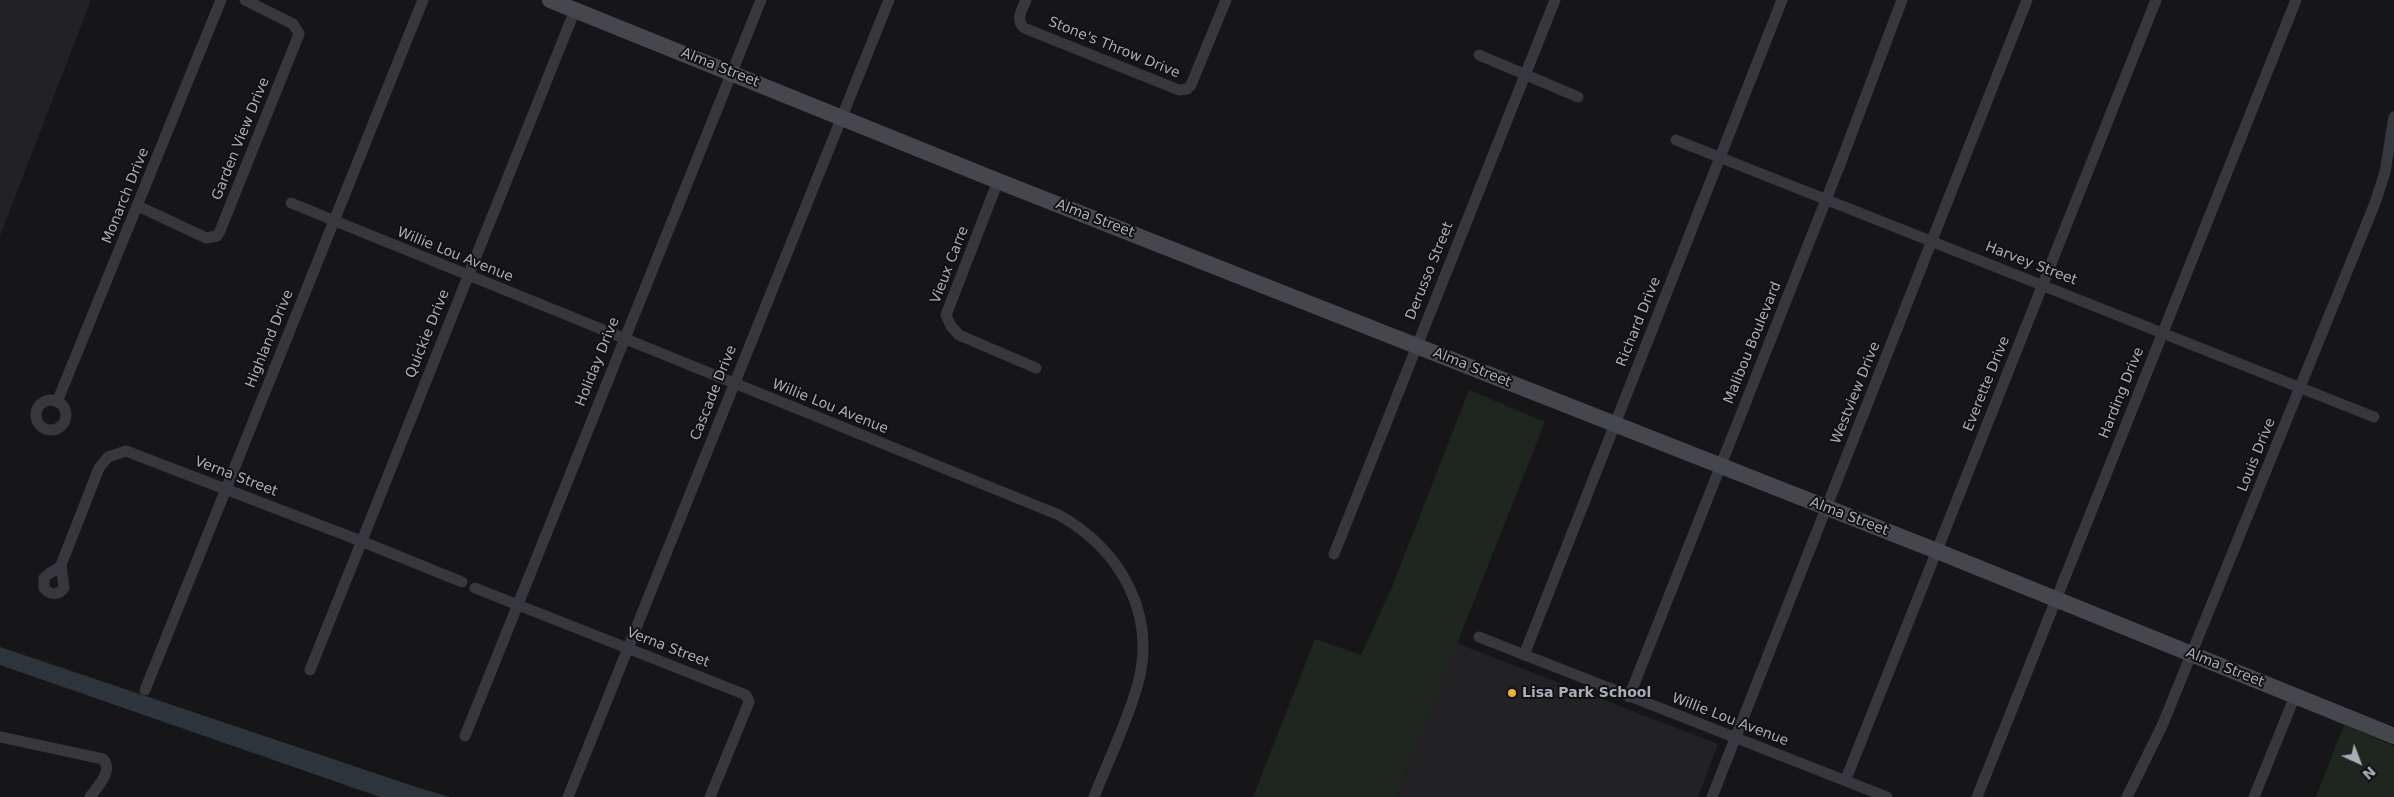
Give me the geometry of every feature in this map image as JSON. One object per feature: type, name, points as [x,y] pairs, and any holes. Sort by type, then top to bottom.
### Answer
[{"type":"street","name":"Monarch Drive","points":[[57,402],[221,0]]},
{"type":"street","name":"Garden View Drive","points":[[138,206],[206,238],[217,236],[220,231],[299,34],[294,24],[245,0]]},
{"type":"street","name":"Highland Drive","points":[[145,690],[423,0]]},
{"type":"street","name":"Alma Street","points":[[550,0],[998,181],[1826,509],[1937,551],[2394,736]]},
{"type":"street","name":"Holiday Drive","points":[[465,736],[761,0]]},
{"type":"street","name":"Cascade Drive","points":[[568,797],[889,0]]},
{"type":"street","name":"Stone's Throw Drive","points":[[1026,0],[1019,18],[1020,25],[1024,28],[1179,90],[1191,86],[1226,0]]},
{"type":"street","name":"Derusso Street","points":[[1334,554],[1555,0]]},
{"type":"street","name":"Richard Drive","points":[[1524,655],[1782,0]]},
{"type":"street","name":"Malibou Boulevard","points":[[1629,697],[1897,19],[1902,0]]},
{"type":"street","name":"Westview Drive","points":[[1712,797],[2027,0]]},
{"type":"street","name":"Everette Drive","points":[[1846,779],[2156,0]]},
{"type":"street","name":"Harding Drive","points":[[1977,797],[2296,0]]},
{"type":"street","name":"Quickie Drive","points":[[310,670],[575,10]]},
{"type":"street","points":[[1479,56],[1578,97]]},
{"type":"street","name":"Louis Drive","points":[[2127,797],[2162,726],[2375,203],[2385,172],[2394,117]]},
{"type":"street","name":"Harvey Street","points":[[1676,140],[2374,418]]},
{"type":"street","name":"Vieux Carre","points":[[998,181],[946,315],[951,326],[959,335],[1036,368]]},
{"type":"street","name":"Willie Lou Avenue","points":[[291,204],[467,277],[1059,515],[1077,525],[1107,552],[1127,581],[1134,598],[1142,629],[1143,649],[1138,686],[1094,797]]},
{"type":"street","name":"Verna Street","points":[[61,565],[99,468],[113,454],[126,452],[134,453],[462,582]]},
{"type":"street","name":"Verna Street","points":[[475,588],[744,693],[750,702],[710,797]]},
{"type":"street","name":"Willie Lou Avenue","points":[[1479,638],[1735,738],[1846,779],[1887,797]]},
{"type":"street","points":[[2254,797],[2295,696]]},
{"type":"street","points":[[0,737],[103,759],[107,766],[106,773],[90,797]]},
{"type":"shaded area","points":[[0,0],[91,0],[0,236]]},
{"type":"shaded area","points":[[1469,390],[1545,422],[1396,797],[1253,797],[1315,639],[1361,655],[1392,587]]},
{"type":"shaded area","name":"Lisa Park School","points":[[1456,643],[1718,744],[1698,797],[1396,797]]},
{"type":"shaded area","points":[[0,647],[450,797],[380,797],[0,665]]},
{"type":"shaded area","points":[[2344,725],[2394,746],[2394,797],[2316,797]]},
{"type":"place","name":"Lisa Park School","points":[[1512,693]]}]
